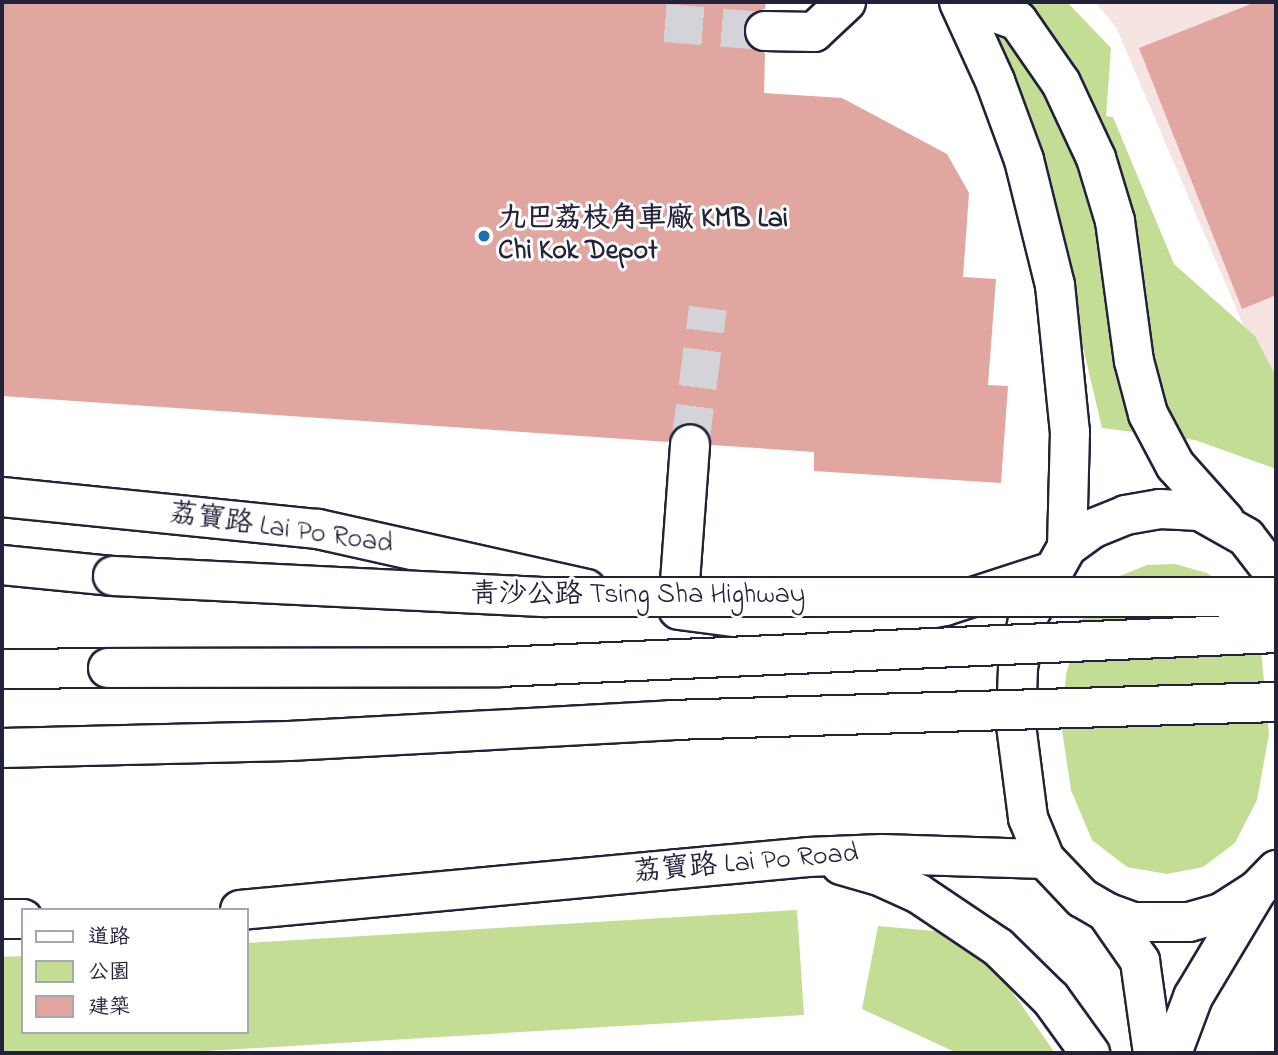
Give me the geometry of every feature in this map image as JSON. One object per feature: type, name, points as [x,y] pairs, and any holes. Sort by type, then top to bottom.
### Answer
[{"type":"main road","points":[[765,31],[814,32],[846,2]]},
{"type":"main road","points":[[959,2],[995,81],[1024,160],[1055,285],[1070,432],[1058,559],[1029,615],[1018,667],[1016,725],[1025,804],[1045,859],[1082,898],[1106,912],[1134,922],[1189,922],[1220,913],[1266,880]]},
{"type":"main road","points":[[965,2],[1018,21],[1061,83],[1096,158],[1115,221],[1134,361],[1148,414],[1175,465],[1249,537],[1276,576]]},
{"type":"main road","points":[[678,609],[690,444]]},
{"type":"main road","name":"荔寶路 Lai Po Road","points":[[2,496],[318,529],[678,609],[779,623],[864,621],[945,606],[1058,559],[1115,519],[1160,509],[1200,511],[1249,537]]},
{"type":"main road","name":"青沙公路 Tsing Sha Highway","points":[[2,565],[330,590],[543,597],[1276,597]]},
{"type":"main road","points":[[2,669],[498,667],[1276,633]]},
{"type":"main road","points":[[2,748],[289,741],[684,720],[1276,702]]},
{"type":"main road","name":"荔寶路 Lai Po Road","points":[[248,909],[808,857],[882,854],[1045,859]]},
{"type":"main road","points":[[808,857],[877,875],[956,917],[998,947],[1051,999],[1090,1053]]},
{"type":"main road","points":[[1172,1053],[1193,996],[1266,880]]},
{"type":"main road","points":[[1106,912],[1140,961],[1153,1053]]},
{"type":"main road","points":[[2,919],[21,919]]},
{"type":"shaded area","points":[[1095,2],[1276,2],[1276,402],[1116,27]]},
{"type":"green space","points":[[985,2],[1067,2],[1111,48],[1106,116],[1113,117],[1174,264],[1255,336],[1276,376],[1276,469],[1195,440],[1102,428],[1079,330]]},
{"type":"green space","points":[[1175,564],[1207,573],[1221,583],[1261,651],[1269,734],[1257,800],[1235,843],[1203,867],[1167,874],[1127,867],[1092,840],[1071,790],[1062,730],[1066,674],[1086,607],[1117,577],[1147,565]]},
{"type":"green space","points":[[797,910],[804,1015],[174,1053],[2,1053],[2,957],[21,956],[21,1034],[248,1034],[248,943]]},
{"type":"green space","points":[[878,926],[946,932],[987,956],[1055,1053],[957,1053],[862,1009]]},
{"type":"building","name":"九巴荔枝角車廠 KMB Lai Chi Kok Depot","points":[[2,2],[766,2],[765,9],[754,12],[743,30],[746,42],[765,53],[764,93],[842,98],[947,154],[969,193],[963,277],[996,279],[988,385],[1008,386],[1001,483],[814,471],[814,452],[712,445],[709,434],[692,422],[680,425],[668,442],[2,396]]},
{"type":"building","points":[[1256,2],[1276,2],[1276,295],[1242,309],[1139,48]]},
{"type":"tunnel","points":[[665,23],[765,31]]},
{"type":"tunnel","points":[[690,444],[708,308]]},
{"type":"place","name":"九巴荔枝角車廠 KMB Lai Chi Kok Depot","points":[[484,236]]}]
